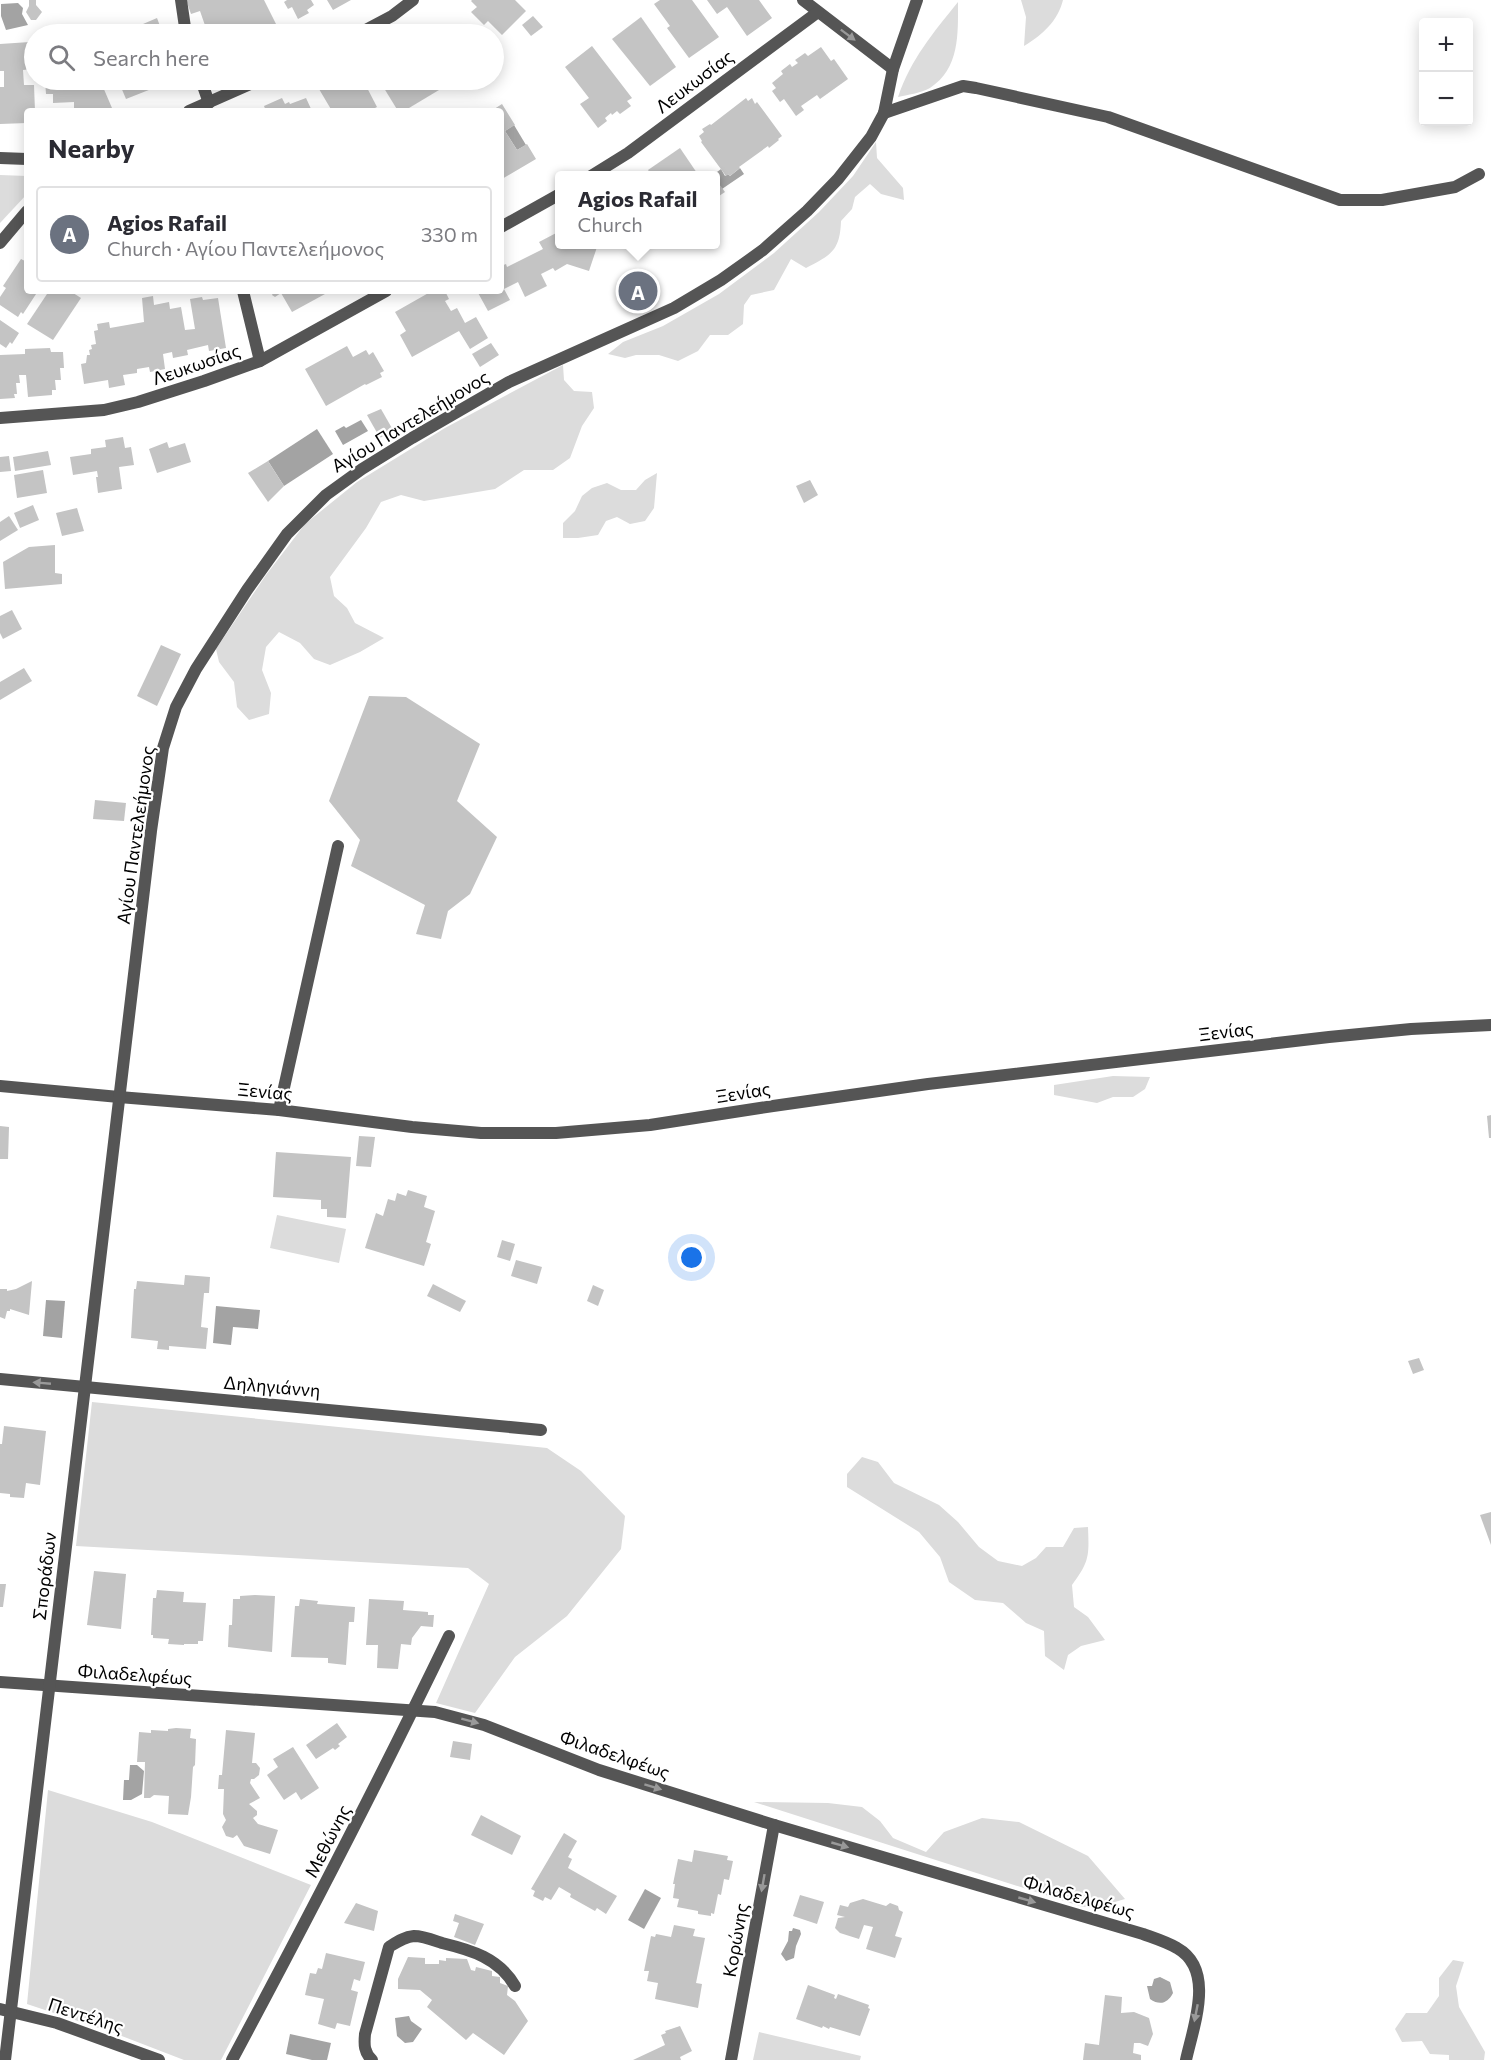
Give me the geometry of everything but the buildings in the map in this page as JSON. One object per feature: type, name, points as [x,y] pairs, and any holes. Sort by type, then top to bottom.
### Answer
[{"type":"street","points":[[181,0],[185,24]]},
{"type":"street","points":[[377,24],[413,0]]},
{"type":"street","points":[[803,0],[893,69]]},
{"type":"street","name":"Αγίου Παντελεήμονος","points":[[119,1097],[163,748],[176,707],[196,669],[247,590],[287,534],[326,495],[412,438],[509,382],[674,308],[721,280],[763,250],[807,211],[838,179],[872,136],[884,113],[893,69],[917,0]]},
{"type":"street","name":"Λευκωσίας","points":[[599,171],[628,153],[818,12]]},
{"type":"street","points":[[884,113],[963,86],[976,88],[1108,117],[1340,200],[1382,200],[1424,193],[1455,187],[1479,174]]},
{"type":"street","points":[[204,90],[209,103]]},
{"type":"street","points":[[197,108],[238,90]]},
{"type":"street","points":[[0,158],[24,159]]},
{"type":"street","points":[[504,226],[555,197]]},
{"type":"street","points":[[0,243],[24,215]]},
{"type":"street","points":[[244,294],[260,361]]},
{"type":"street","name":"Λευκωσίας","points":[[0,418],[104,410],[138,402],[260,361],[381,294]]},
{"type":"street","points":[[279,1110],[338,846]]},
{"type":"street","name":"Ξενίας","points":[[0,1086],[279,1110],[412,1127],[481,1133],[567,1132],[650,1125],[928,1084],[1329,1037],[1411,1029],[1491,1025]]},
{"type":"street","name":"Σποράδων","points":[[5,2060],[6,2010],[49,1687],[119,1097]]},
{"type":"street","name":"Δηληγιάννη","points":[[0,1379],[542,1430]]},
{"type":"street","name":"Μεθώνης","points":[[232,2060],[315,1905],[448,1636]]},
{"type":"street","name":"Φιλαδελφέως","points":[[0,1682],[435,1712],[484,1725],[599,1770],[774,1825],[1143,1934],[1177,1948],[1194,1966],[1200,1984],[1198,2006],[1186,2060]]},
{"type":"street","name":"Κορώνης","points":[[731,2060],[774,1825]]},
{"type":"street","points":[[372,2060],[366,2054],[365,2034],[389,1947],[402,1939],[417,1936],[474,1951],[489,1959],[510,1976],[515,1986]]},
{"type":"street","name":"Πεντέλης","points":[[6,2010],[57,2023],[159,2060]]},
{"type":"shaded area","points":[[1021,0],[1063,0],[1061,8],[1048,27],[1024,46],[1026,17]]},
{"type":"shaded area","points":[[958,2],[957,38],[947,71],[930,88],[898,97],[916,58]]},
{"type":"shaded area","points":[[18,3],[23,8],[22,14],[27,24],[6,30],[1,16],[1,4]]},
{"type":"shaded area","points":[[514,125],[526,145],[517,150],[505,131]]},
{"type":"shaded area","points":[[876,142],[877,158],[903,188],[904,200],[881,194],[870,184],[855,197],[852,209],[841,221],[836,246],[828,255],[806,268],[791,259],[774,290],[751,295],[744,305],[743,324],[728,335],[710,335],[698,351],[678,361],[659,355],[636,355],[625,358],[608,354],[623,342],[663,326],[719,294],[774,253],[819,212],[853,176]]},
{"type":"shaded area","points":[[740,168],[744,174],[722,189],[718,171],[721,169],[725,176],[728,174],[730,176]]},
{"type":"shaded area","points":[[0,175],[24,176],[24,197],[0,223]]},
{"type":"shaded area","points":[[563,365],[564,380],[574,391],[592,392],[594,408],[582,426],[570,458],[553,470],[524,470],[495,489],[424,501],[401,495],[381,502],[366,528],[330,577],[334,596],[347,608],[355,623],[384,638],[330,665],[314,659],[300,643],[279,632],[266,647],[262,670],[271,693],[269,714],[249,720],[237,707],[234,682],[219,662],[216,649],[266,575],[305,524],[357,482],[445,428]]},
{"type":"shaded area","points":[[361,420],[368,431],[343,445],[335,431]]},
{"type":"shaded area","points":[[317,429],[333,454],[284,486],[268,461]]},
{"type":"shaded area","points":[[657,473],[654,508],[645,521],[630,524],[617,517],[606,521],[598,535],[563,538],[563,523],[575,511],[582,496],[592,488],[607,483],[621,490],[636,490],[645,480]]},
{"type":"shaded area","points":[[1113,1076],[1150,1077],[1145,1089],[1133,1097],[1113,1097],[1097,1103],[1054,1095],[1054,1085]]},
{"type":"shaded area","points":[[277,1215],[346,1229],[339,1263],[270,1248]]},
{"type":"shaded area","points":[[46,1300],[65,1301],[62,1338],[43,1336]]},
{"type":"shaded area","points":[[216,1306],[260,1310],[258,1329],[233,1327],[231,1345],[213,1343]]},
{"type":"shaded area","points":[[92,1402],[547,1448],[581,1471],[625,1516],[621,1549],[567,1616],[515,1657],[475,1713],[436,1703],[489,1584],[468,1568],[76,1546]]},
{"type":"shaded area","points":[[862,1457],[878,1462],[894,1483],[939,1505],[958,1522],[979,1547],[998,1561],[1022,1566],[1036,1558],[1046,1547],[1063,1547],[1074,1528],[1088,1527],[1087,1558],[1072,1585],[1074,1607],[1088,1617],[1105,1640],[1081,1646],[1068,1655],[1064,1670],[1045,1656],[1044,1631],[1026,1623],[1003,1603],[975,1600],[949,1582],[940,1557],[919,1532],[847,1487],[847,1474]]},
{"type":"shaded area","points":[[130,1765],[137,1765],[144,1771],[142,1794],[131,1800],[123,1800],[124,1780],[129,1780]]},
{"type":"shaded area","points":[[48,1790],[152,1822],[311,1885],[221,2060],[184,2060],[114,2033],[27,2004]]},
{"type":"shaded area","points":[[754,1802],[828,1803],[862,1807],[880,1821],[893,1838],[926,1852],[944,1832],[982,1818],[1019,1822],[1088,1856],[1125,1899],[1083,1907]]},
{"type":"shaded area","points":[[645,1889],[661,1898],[644,1929],[628,1920]]},
{"type":"shaded area","points":[[793,1928],[800,1930],[801,1934],[794,1958],[786,1961],[781,1954],[788,1941],[789,1931]]},
{"type":"shaded area","points":[[1453,1960],[1464,1962],[1456,1986],[1459,2007],[1485,2052],[1484,2060],[1449,2060],[1449,2055],[1430,2054],[1422,2041],[1402,2042],[1395,2029],[1406,2013],[1427,2013],[1439,1996],[1439,1978]]},
{"type":"shaded area","points":[[1160,1977],[1170,1982],[1173,1993],[1169,1999],[1160,2003],[1150,1999],[1147,1986],[1152,1986],[1154,1979]]},
{"type":"shaded area","points":[[409,2016],[411,2021],[422,2029],[413,2042],[405,2043],[397,2036],[395,2018]]},
{"type":"shaded area","points":[[759,2032],[861,2056],[860,2060],[753,2060]]},
{"type":"shaded area","points":[[290,2034],[331,2043],[327,2060],[312,2060],[286,2054]]},
{"type":"place","name":"Agios Rafail","points":[[638,291]]}]
